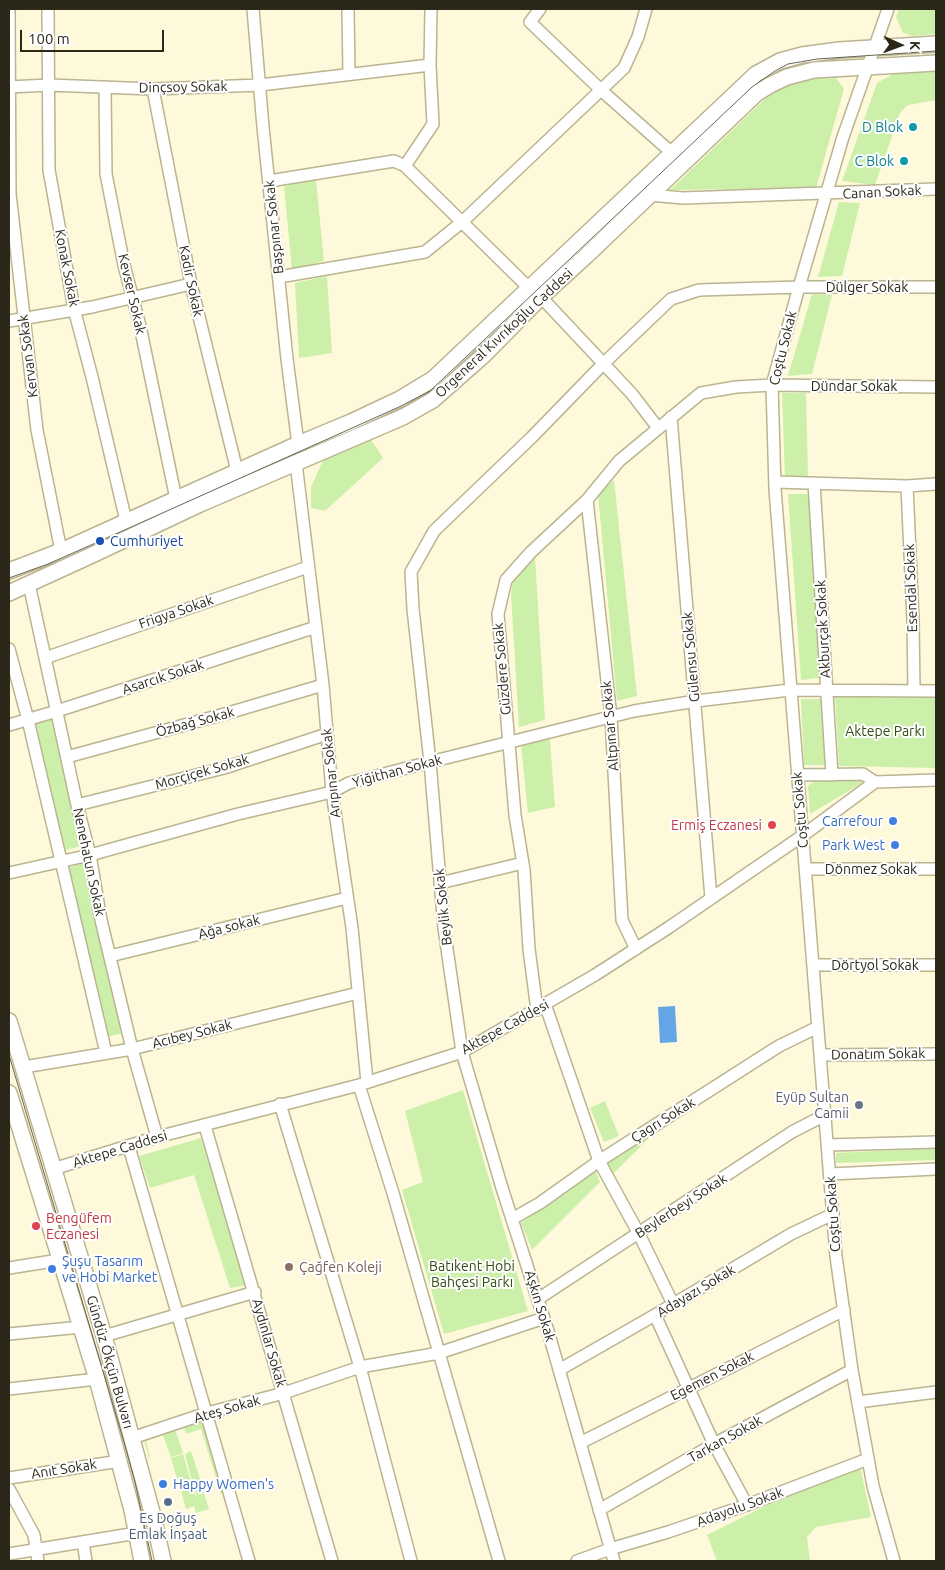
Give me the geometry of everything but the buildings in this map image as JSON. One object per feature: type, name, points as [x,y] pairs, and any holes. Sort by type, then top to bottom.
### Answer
[{"type":"main road","points":[[9,571],[61,551],[237,471],[351,422],[384,407],[433,379],[535,292],[672,153],[756,74],[780,61],[802,54],[875,47],[936,44]]},
{"type":"main road","name":"Orgeneral Kıvrıkoğlu Caddesi","points":[[9,593],[200,504],[403,417],[434,400],[484,355],[535,292],[650,195],[757,94],[770,85],[787,77],[814,70],[936,63]]},
{"type":"main road","name":"Gündüz Ökçün Bulvarı","points":[[9,1021],[104,1336],[154,1516],[163,1561]]},
{"type":"main road","name":"Gündüz Ökçün Bulvarı","points":[[9,1093],[13,1127],[59,1260],[97,1379],[120,1461],[142,1561]]},
{"type":"street","name":"Kervan Sokak","points":[[9,9],[10,194],[37,430],[61,551]]},
{"type":"street","name":"Konak Sokak","points":[[48,9],[49,170],[74,309],[126,521]]},
{"type":"street","name":"Başpınar Sokak","points":[[253,9],[279,277],[298,444]]},
{"type":"street","points":[[348,9],[349,74]]},
{"type":"street","points":[[405,166],[433,124],[430,65],[431,9]]},
{"type":"street","points":[[540,9],[530,22],[602,91],[672,153]]},
{"type":"street","points":[[279,277],[425,252],[462,222],[602,91],[624,68],[638,37],[646,9]]},
{"type":"street","name":"Coştu Sokak","points":[[888,9],[843,137],[798,286],[772,385],[774,482],[836,1256],[852,1370],[873,1486],[894,1561]]},
{"type":"street","name":"Dinçsoy Sokak","points":[[9,87],[49,85],[153,89],[260,85],[430,65]]},
{"type":"street","name":"Kevser Sokak","points":[[105,87],[106,174],[176,499]]},
{"type":"street","name":"Kadir Sokak","points":[[153,89],[191,284],[237,471]]},
{"type":"street","points":[[269,180],[394,161],[405,166],[535,292],[604,363],[632,394],[658,428]]},
{"type":"street","name":"Canan Sokak","points":[[650,195],[683,198],[936,189]]},
{"type":"street","points":[[9,321],[133,298],[191,284]]},
{"type":"street","name":"Dülger Sokak","points":[[604,363],[671,299],[699,290],[798,286],[936,288]]},
{"type":"street","name":"Beylik Sokak","points":[[462,1052],[444,928],[411,572],[434,531],[532,437],[604,363]]},
{"type":"street","name":"Dündar Sokak","points":[[772,385],[936,386]]},
{"type":"street","name":"Güzdere Sokak","points":[[674,1304],[599,1160],[541,1007],[529,949],[523,863],[515,815],[498,614],[506,580],[531,552],[586,500],[619,461],[671,417],[701,393],[736,387],[772,385]]},
{"type":"street","name":"Gülensu Sokak","points":[[671,417],[711,898]]},
{"type":"street","name":"Arıpınar Sokak","points":[[296,463],[323,685],[332,792],[358,993],[363,1084],[499,1561]]},
{"type":"street","points":[[774,482],[907,486],[936,484]]},
{"type":"street","name":"Akburçak Sokak","points":[[814,483],[832,775]]},
{"type":"street","name":"Esendal Sokak","points":[[907,486],[914,691]]},
{"type":"street","name":"Altpınar Sokak","points":[[586,500],[611,717],[622,920],[636,949]]},
{"type":"street","name":"Frigya Sokak","points":[[45,658],[308,567]]},
{"type":"street","name":"Nenehatun Sokak","points":[[29,584],[66,757],[90,855],[101,920],[132,1049],[157,1137]]},
{"type":"street","name":"Asarcık Sokak","points":[[9,725],[316,627]]},
{"type":"street","points":[[9,649],[28,720],[106,1053]]},
{"type":"street","name":"Özbağ Sokak","points":[[66,757],[323,685]]},
{"type":"street","name":"Yiğithan Sokak","points":[[9,873],[90,855],[238,814],[332,792],[349,783],[611,717],[696,701],[790,690],[936,691]]},
{"type":"street","name":"Morçiçek Sokak","points":[[77,805],[224,768],[327,734]]},
{"type":"street","points":[[797,775],[863,774],[875,782],[936,780]]},
{"type":"street","name":"Aktepe Caddesi","points":[[53,1169],[157,1137],[206,1126],[280,1104],[363,1084],[462,1052],[541,1007],[636,949],[802,836],[875,782]]},
{"type":"street","points":[[440,883],[523,863]]},
{"type":"street","name":"Dönmez Sokak","points":[[805,869],[936,869]]},
{"type":"street","name":"Ağa sokak","points":[[110,956],[347,898]]},
{"type":"street","name":"Dörtyol Sokak","points":[[813,965],[936,966]]},
{"type":"street","name":"Acıbey Sokak","points":[[24,1067],[132,1049],[358,993]]},
{"type":"street","name":"Çagrı Sokak","points":[[512,1219],[540,1203],[599,1160],[779,1046],[818,1027]]},
{"type":"street","name":"Aşkın Sokak","points":[[462,1052],[544,1318],[614,1561]]},
{"type":"street","name":"Donatım Sokak","points":[[820,1055],[936,1054]]},
{"type":"street","points":[[280,1104],[360,1367],[411,1561]]},
{"type":"street","name":"Beylerbeyi Sokak","points":[[538,1299],[792,1132],[825,1115]]},
{"type":"street","name":"Aydınlar Sokak","points":[[206,1126],[332,1561]]},
{"type":"street","points":[[828,1145],[936,1142]]},
{"type":"street","points":[[129,1147],[249,1561]]},
{"type":"street","points":[[830,1174],[936,1169]]},
{"type":"street","name":"Adayazı Sokak","points":[[559,1370],[655,1316],[791,1234],[833,1214]]},
{"type":"street","points":[[9,1268],[59,1260]]},
{"type":"street","points":[[104,1336],[255,1292]]},
{"type":"street","name":"Egemen Sokak","points":[[580,1443],[844,1310]]},
{"type":"street","points":[[655,1316],[714,1444],[747,1505]]},
{"type":"street","name":"Ateş Sokak","points":[[132,1438],[207,1414],[284,1393],[360,1367],[439,1352],[544,1318]]},
{"type":"street","points":[[9,1334],[81,1327]]},
{"type":"street","name":"Tarkan Sokak","points":[[599,1510],[714,1444],[852,1370]]},
{"type":"street","points":[[9,1389],[97,1379]]},
{"type":"street","points":[[858,1402],[936,1392]]},
{"type":"street","name":"Adayolu Sokak","points":[[577,1561],[747,1505],[868,1459]]},
{"type":"street","name":"Anıt Sokak","points":[[9,1478],[120,1461]]},
{"type":"street","points":[[9,1488],[34,1535],[38,1561]]},
{"type":"street","points":[[9,1554],[137,1533]]},
{"type":"street","points":[[83,1542],[86,1561]]},
{"type":"green space","points":[[899,9],[936,9],[936,34],[913,36],[903,33],[896,17]]},
{"type":"green space","points":[[936,72],[936,100],[908,105],[900,113],[875,185],[842,181],[877,83],[893,74]]},
{"type":"green space","points":[[836,78],[844,89],[816,188],[670,190],[769,95],[804,79]]},
{"type":"green space","points":[[316,180],[324,261],[292,270],[284,186]]},
{"type":"green space","points":[[839,202],[860,203],[842,276],[818,277]]},
{"type":"green space","points":[[327,276],[332,353],[299,358],[295,283]]},
{"type":"green space","points":[[812,294],[832,295],[812,374],[788,376]]},
{"type":"green space","points":[[782,393],[806,393],[808,476],[785,476]]},
{"type":"green space","points":[[370,438],[383,458],[325,511],[311,508],[311,487],[325,456]]},
{"type":"green space","points":[[614,480],[637,696],[617,701],[598,494]]},
{"type":"green space","points":[[788,494],[809,494],[819,678],[801,680]]},
{"type":"green space","points":[[535,557],[545,720],[519,727],[511,595],[513,581]]},
{"type":"green space","name":"Aktepe Parkı","points":[[936,695],[936,768],[839,766],[835,697]]},
{"type":"green space","points":[[801,699],[824,699],[827,765],[804,765]]},
{"type":"green space","points":[[53,716],[81,846],[63,851],[33,721]]},
{"type":"green space","points":[[550,739],[555,807],[528,813],[521,745]]},
{"type":"green space","points":[[862,777],[862,783],[810,814],[808,786],[817,778]]},
{"type":"green space","points":[[85,863],[124,1033],[106,1037],[67,868]]},
{"type":"green space","name":"Batıkent Hobi Bahçesi Parkı","points":[[463,1090],[528,1311],[444,1334],[402,1190],[423,1182],[405,1111]]},
{"type":"green space","points":[[605,1101],[619,1136],[604,1142],[590,1108]]},
{"type":"green space","points":[[648,1134],[649,1137],[645,1142],[612,1175],[605,1166],[608,1160]]},
{"type":"green space","points":[[201,1138],[246,1285],[230,1288],[194,1175],[150,1188],[139,1156]]},
{"type":"green space","points":[[936,1148],[936,1160],[836,1163],[836,1153]]},
{"type":"green space","points":[[595,1170],[600,1182],[532,1250],[521,1223]]},
{"type":"green space","points":[[201,1422],[206,1426],[225,1494],[221,1494],[201,1429],[186,1434],[184,1427]]},
{"type":"green space","points":[[175,1429],[183,1453],[171,1457],[163,1435],[146,1441],[149,1459],[144,1440]]},
{"type":"green space","points":[[191,1451],[201,1482],[193,1485],[185,1454]]},
{"type":"green space","points":[[183,1454],[192,1486],[180,1489],[171,1458]]},
{"type":"green space","points":[[860,1466],[871,1517],[816,1527],[807,1537],[810,1561],[717,1561],[707,1535],[781,1498]]},
{"type":"green space","points":[[201,1484],[209,1509],[196,1513],[194,1506],[186,1509],[181,1490],[192,1487],[197,1499],[194,1486]]},
{"type":"water","points":[[675,1006],[677,1042],[660,1043],[658,1007]]},
{"type":"tram line","points":[[9,578],[48,564],[100,541],[399,407],[430,391],[752,87],[775,71],[788,64],[817,59],[936,51]]},
{"type":"tram line","points":[[9,1055],[124,1442],[135,1482],[152,1561]]},
{"type":"place","name":"D Blok","points":[[913,127]]},
{"type":"place","name":"C Blok","points":[[904,161]]},
{"type":"place","name":"Cumhuriyet","points":[[100,541]]},
{"type":"place","name":"Carrefour","points":[[893,821]]},
{"type":"place","name":"Ermiş Eczanesi","points":[[772,825]]},
{"type":"place","name":"Park West","points":[[895,845]]},
{"type":"place","name":"Eyüp Sultan Camii","points":[[859,1105]]},
{"type":"place","name":"Bengüfem Eczanesi","points":[[36,1226]]},
{"type":"place","name":"Çağfen Koleji","points":[[289,1267]]},
{"type":"place","name":"Şuşu Tasarım ve Hobi Market","points":[[52,1269]]},
{"type":"place","name":"Happy Women's","points":[[163,1484]]},
{"type":"place","name":"Es Doğuş Emlak İnşaat","points":[[168,1502]]}]
